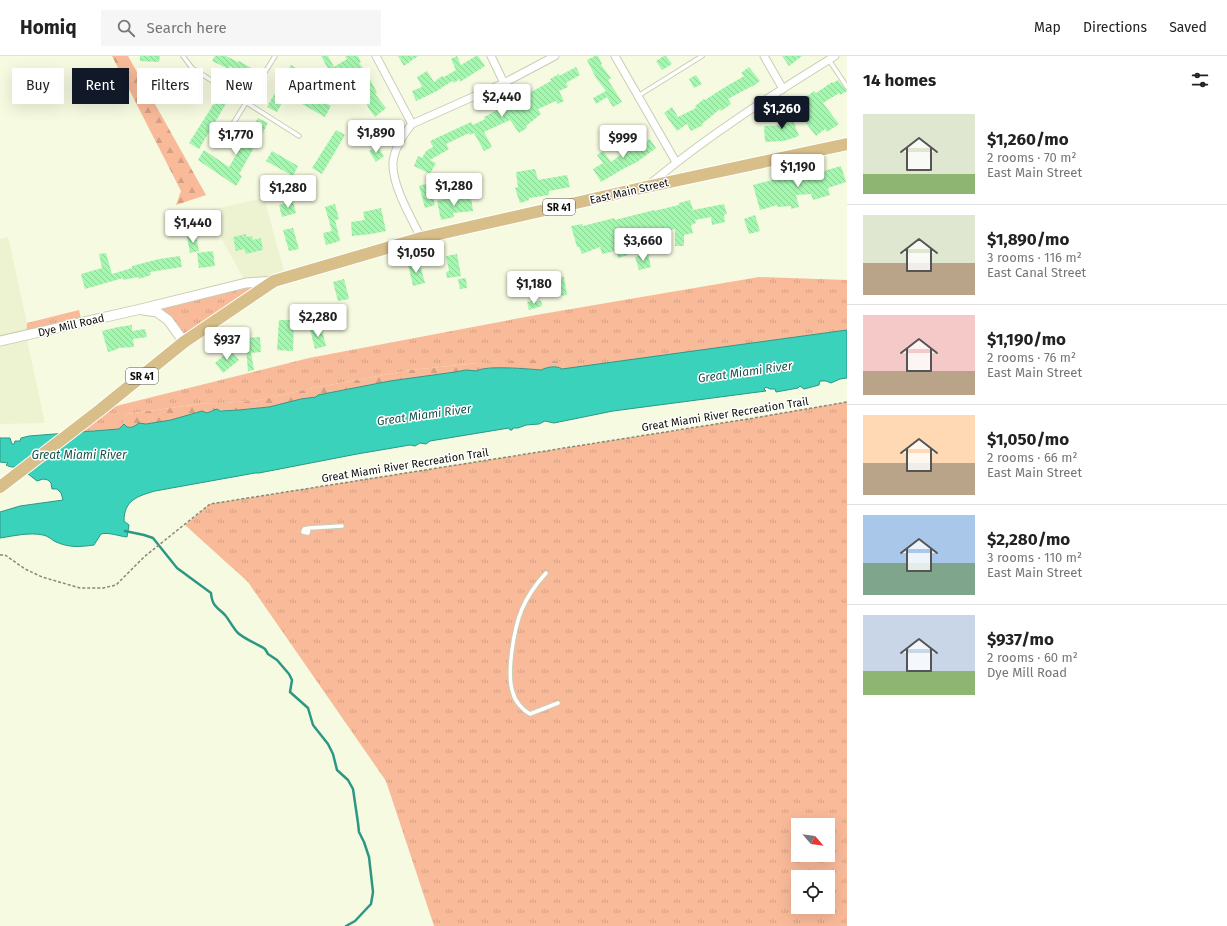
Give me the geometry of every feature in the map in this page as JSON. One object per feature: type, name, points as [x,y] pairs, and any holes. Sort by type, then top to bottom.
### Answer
[{"type":"main road","name":"East Main Street","points":[[274,281],[421,238],[646,187],[847,144]]},
{"type":"main road","name":"SR 41","points":[[0,486],[100,410],[184,342],[274,281]]},
{"type":"street","points":[[376,56],[412,124]]},
{"type":"street","points":[[491,56],[504,83]]},
{"type":"street","points":[[421,238],[394,176],[393,162],[402,136],[412,124],[504,83],[555,56]]},
{"type":"street","points":[[615,56],[676,162]]},
{"type":"street","points":[[764,56],[783,89]]},
{"type":"street","points":[[646,187],[676,162],[783,89],[836,56]]},
{"type":"street","name":"Dye Mill Road","points":[[0,341],[141,309],[246,283],[274,281]]},
{"type":"street","name":"Dye Mill Road","points":[[141,309],[157,312],[168,320],[184,342]]},
{"type":"lane","points":[[183,56],[192,68],[211,80]]},
{"type":"lane","points":[[267,69],[275,56]]},
{"type":"lane","points":[[638,96],[702,56]]},
{"type":"lane","points":[[829,60],[847,87]]},
{"type":"lane","points":[[221,143],[245,104]]},
{"type":"lane","points":[[249,104],[299,136]]},
{"type":"lane","points":[[309,528],[342,526]]},
{"type":"lane","points":[[546,573],[537,583],[529,596],[518,619],[513,646],[510,681],[516,701],[530,714],[558,703]]},
{"type":"path","name":"Great Miami River Recreation Trail","points":[[0,555],[5,556],[25,570],[42,577],[80,588],[103,588],[116,585],[144,557],[210,504],[847,402]]},
{"type":"shaded area","points":[[264,198],[286,278],[246,283],[206,211]]},
{"type":"shaded area","points":[[8,237],[27,323],[26,335],[45,423],[0,424],[0,239]]},
{"type":"green space","points":[[112,56],[128,56],[137,72],[137,104],[155,104],[206,195],[176,205],[181,191],[129,89],[129,68],[118,68]]},
{"type":"green space","points":[[759,277],[847,280],[847,330],[562,369],[565,362],[478,363],[411,370],[318,387],[254,401],[200,404],[126,414],[124,424],[119,429],[71,432],[100,410],[309,358],[536,315]]},
{"type":"green space","points":[[274,281],[184,342],[157,312],[161,303]]},
{"type":"green space","points":[[79,310],[82,323],[26,335],[27,323]]},
{"type":"green space","points":[[539,360],[565,362],[562,369],[549,367],[541,370],[489,368],[477,371],[466,370],[390,381],[318,395],[316,397],[269,407],[239,410],[213,410],[207,413],[202,411],[171,420],[146,424],[142,423],[129,428],[124,424],[126,414],[200,404],[254,401],[318,387],[411,370],[478,363]]},
{"type":"green space","points":[[847,402],[847,926],[434,926],[386,781],[248,582],[185,525],[210,504]]},
{"type":"water","name":"Great Miami River","points":[[847,330],[847,378],[831,383],[820,381],[819,385],[804,389],[800,386],[798,388],[776,392],[775,389],[766,387],[764,389],[766,391],[613,411],[554,423],[545,421],[539,424],[513,428],[512,430],[509,428],[430,441],[426,444],[420,443],[415,446],[410,445],[357,454],[155,491],[138,497],[126,508],[124,521],[129,525],[127,537],[101,534],[94,545],[69,546],[54,541],[45,535],[38,534],[0,538],[0,512],[20,506],[63,500],[61,493],[57,489],[52,489],[51,483],[48,480],[43,479],[37,481],[18,466],[10,467],[6,465],[8,463],[0,462],[0,438],[10,438],[12,444],[14,444],[15,441],[20,441],[21,438],[29,436],[119,429],[124,424],[127,427],[131,427],[139,423],[146,424],[171,420],[202,411],[207,413],[217,409],[220,411],[269,407],[316,397],[318,395],[390,381],[466,370],[477,371],[489,368],[518,368],[541,370],[549,367],[562,369]]},
{"type":"building","points":[[140,56],[160,56],[159,62],[140,61]]},
{"type":"building","points":[[215,56],[226,56],[251,68],[234,68],[230,66],[229,68],[227,68],[212,61]]},
{"type":"building","points":[[321,56],[328,56],[334,67],[347,59],[345,56],[358,56],[361,62],[359,63],[363,68],[328,68]]},
{"type":"building","points":[[398,56],[418,56],[404,66]]},
{"type":"building","points":[[457,56],[461,65],[478,56],[485,66],[460,82],[459,79],[454,83],[452,81],[437,91],[416,101],[412,91],[422,87],[417,77],[427,71],[434,82],[442,76],[444,77],[456,70],[451,59]]},
{"type":"building","points":[[598,56],[602,64],[601,65],[611,78],[608,80],[622,102],[613,107],[607,97],[596,104],[593,98],[606,91],[596,78],[587,60]]},
{"type":"building","points":[[666,56],[672,64],[662,70],[656,61]]},
{"type":"building","points":[[782,56],[802,56],[789,66]]},
{"type":"building","points":[[576,67],[580,75],[566,83],[568,87],[559,91],[564,101],[558,104],[556,101],[538,109],[541,114],[526,126],[527,128],[519,133],[510,120],[484,132],[492,147],[484,151],[474,133],[470,135],[469,133],[446,144],[449,149],[430,160],[436,163],[430,174],[414,166],[418,156],[422,158],[426,151],[433,147],[430,141],[471,122],[473,125],[485,119],[484,117],[499,109],[498,107],[504,103],[505,105],[509,104],[551,81],[550,79],[559,74],[559,76]]},
{"type":"building","points":[[749,67],[760,81],[752,87],[728,99],[731,104],[721,111],[720,109],[702,124],[703,125],[691,131],[687,124],[677,131],[664,113],[672,107],[678,117],[696,108],[695,106],[704,99],[705,100],[744,76],[741,73]]},
{"type":"building","points":[[696,75],[702,84],[694,88],[689,79]]},
{"type":"building","points":[[370,79],[377,93],[375,94],[386,108],[375,117],[367,104],[370,104]]},
{"type":"building","points":[[838,80],[847,91],[840,95],[839,93],[823,103],[839,124],[827,132],[825,129],[816,136],[792,105],[800,100],[801,101],[814,91],[816,93],[832,82],[833,83]]},
{"type":"building","points":[[275,93],[275,104],[281,104],[277,112],[267,107]]},
{"type":"building","points":[[214,104],[226,104],[199,149],[189,143]]},
{"type":"building","points":[[302,104],[328,104],[331,106],[325,117]]},
{"type":"building","points":[[790,112],[799,136],[784,141],[765,142],[764,126],[783,125],[780,119]]},
{"type":"building","points":[[258,118],[268,123],[239,174],[242,176],[236,186],[198,160],[204,150],[229,167]]},
{"type":"building","points":[[376,125],[386,129],[379,145],[369,140]]},
{"type":"building","points":[[336,130],[345,135],[322,174],[312,168]]},
{"type":"building","points":[[636,136],[641,145],[650,139],[656,148],[637,162],[601,182],[593,169],[603,163],[597,155],[603,151],[611,162],[623,153],[621,149],[633,144],[630,139]]},
{"type":"building","points":[[377,146],[384,156],[376,162],[369,151]]},
{"type":"building","points":[[272,151],[298,166],[293,176],[266,161]]},
{"type":"building","points":[[841,166],[846,182],[828,188],[830,195],[813,200],[811,194],[796,195],[799,207],[791,209],[791,206],[777,207],[777,205],[760,210],[753,185],[772,180],[794,178],[794,174],[811,173],[810,172],[823,168],[824,171]]},
{"type":"building","points":[[535,169],[538,180],[567,175],[570,187],[549,191],[549,195],[529,198],[529,200],[520,203],[515,188],[518,187],[516,172]]},
{"type":"building","points":[[429,183],[435,205],[425,208],[419,186]]},
{"type":"building","points":[[471,197],[473,211],[453,213],[454,217],[441,220],[437,201],[450,198]]},
{"type":"building","points":[[690,200],[693,210],[724,204],[727,214],[724,215],[725,222],[712,225],[711,217],[695,220],[696,223],[691,225],[693,233],[684,235],[684,246],[675,246],[675,229],[660,233],[661,239],[649,242],[647,234],[624,240],[628,255],[618,258],[616,251],[602,254],[600,247],[582,254],[579,247],[577,247],[571,226],[582,224],[583,226],[614,218],[615,220],[679,205],[679,203]]},
{"type":"building","points":[[293,201],[296,213],[282,217],[279,205]]},
{"type":"building","points":[[335,204],[339,219],[335,220],[340,241],[326,245],[323,233],[332,231],[325,207]]},
{"type":"building","points":[[381,208],[386,231],[352,236],[351,222],[365,220],[363,212]]},
{"type":"building","points":[[755,215],[760,231],[749,234],[744,219]]},
{"type":"building","points":[[293,228],[299,249],[289,251],[283,230]]},
{"type":"building","points":[[246,234],[246,237],[252,236],[253,240],[261,238],[263,250],[246,254],[244,249],[236,251],[233,237]]},
{"type":"building","points":[[196,236],[199,251],[190,253],[187,237]]},
{"type":"building","points":[[213,251],[215,266],[199,268],[197,253]]},
{"type":"building","points":[[106,253],[112,274],[132,268],[132,266],[159,259],[180,256],[182,267],[150,272],[151,275],[139,279],[138,277],[123,280],[123,278],[85,289],[81,274],[102,268],[99,254]]},
{"type":"building","points":[[457,254],[461,276],[447,278],[446,272],[449,271],[446,256]]},
{"type":"building","points":[[648,254],[651,267],[639,270],[635,257]]},
{"type":"building","points":[[419,261],[425,283],[413,286],[408,264]]},
{"type":"building","points":[[564,277],[567,295],[557,296],[556,292],[550,293],[548,280]]},
{"type":"building","points":[[466,278],[467,288],[460,289],[458,279]]},
{"type":"building","points":[[344,279],[349,299],[338,301],[333,282]]},
{"type":"building","points":[[535,300],[536,302],[541,300],[542,306],[529,310],[527,302]]},
{"type":"building","points":[[279,320],[294,320],[293,351],[277,350]]},
{"type":"building","points":[[132,325],[132,331],[145,329],[147,337],[133,339],[134,347],[118,348],[108,352],[102,331]]},
{"type":"building","points":[[321,326],[326,346],[315,349],[310,329]]},
{"type":"building","points":[[260,337],[261,352],[251,353],[254,370],[248,371],[245,338]]},
{"type":"building","points":[[230,350],[239,360],[223,373],[215,363]]},
{"type":"waterway","points":[[125,531],[153,538],[177,568],[211,593],[214,604],[225,615],[238,633],[244,638],[265,649],[268,654],[277,660],[289,674],[292,680],[290,692],[308,708],[313,725],[328,744],[333,754],[337,770],[348,780],[353,789],[359,832],[369,857],[373,892],[371,904],[355,921],[346,926]]}]
